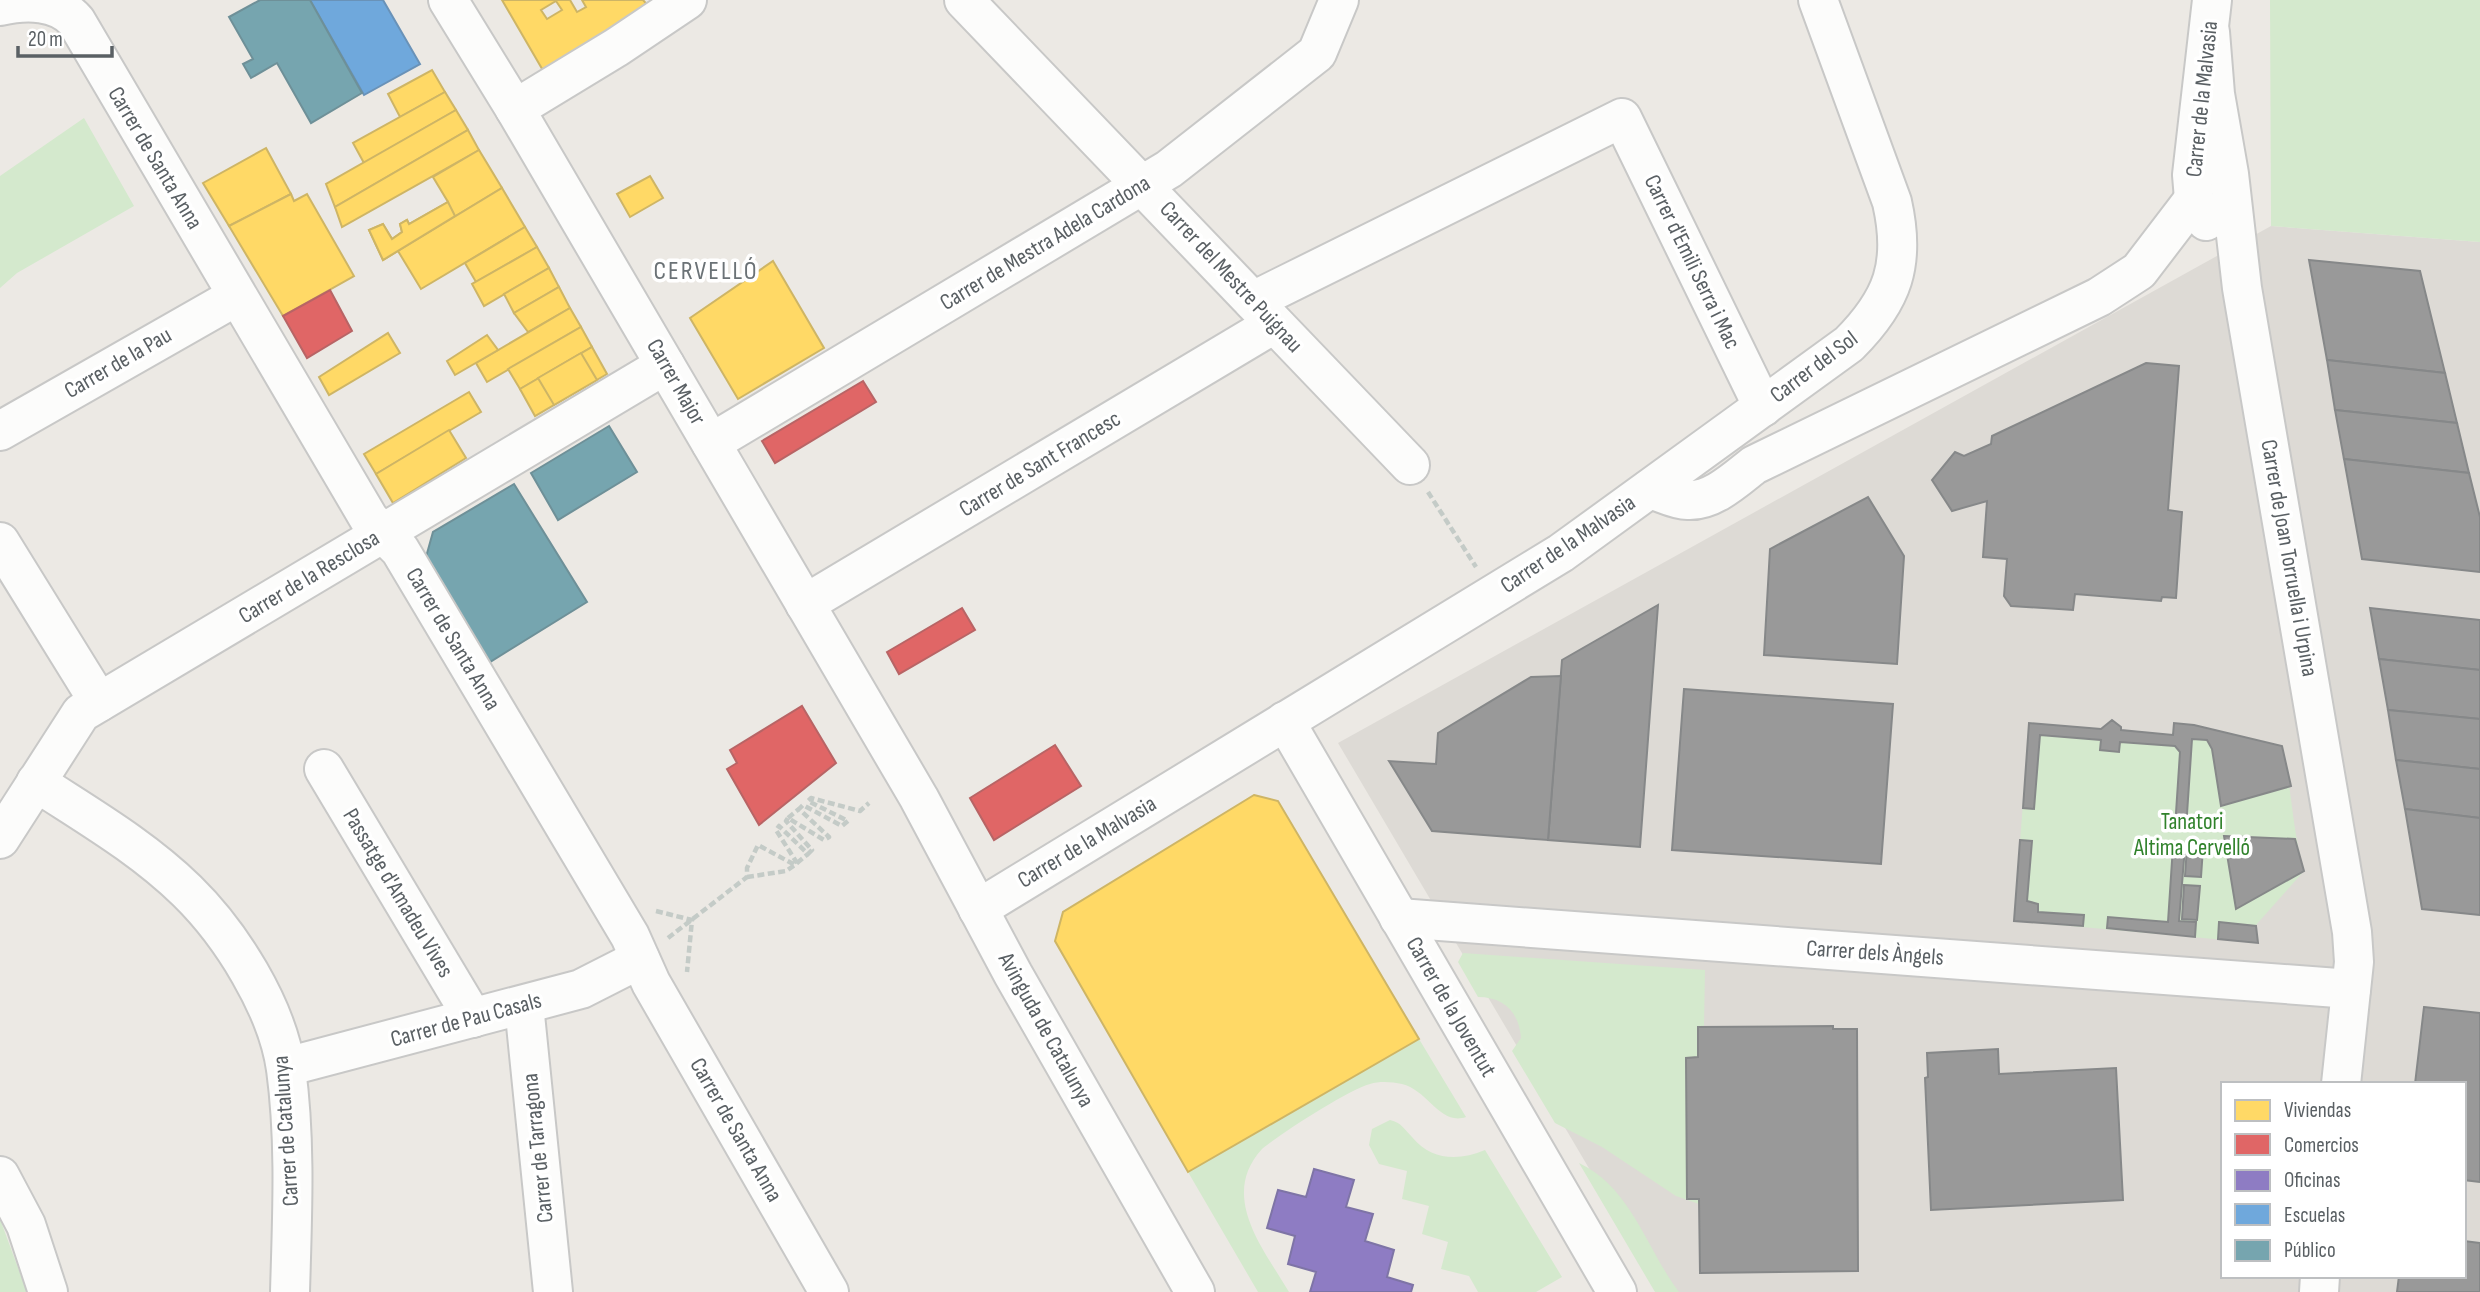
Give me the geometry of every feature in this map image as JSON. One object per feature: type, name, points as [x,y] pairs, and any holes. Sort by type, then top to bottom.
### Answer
[{"type":"street","name":"Carrer Major","points":[[448,0],[515,108],[901,766]]},
{"type":"street","name":"Carrer del Mestre Puignau","points":[[964,0],[1144,184],[1410,464]]},
{"type":"street","name":"Carrer de Mestra Adela Cardona","points":[[711,443],[1169,169],[1317,52],[1339,0]]},
{"type":"street","name":"Carrer del Sol","points":[[1650,489],[1849,344],[1867,326],[1886,298],[1897,265],[1897,226],[1892,202],[1818,0]]},
{"type":"street","points":[[0,6],[33,1],[53,2]]},
{"type":"street","name":"Carrer de Santa Anna","points":[[53,2],[76,21],[369,519],[400,550],[630,936],[652,951],[829,1292]]},
{"type":"street","points":[[515,108],[681,4]]},
{"type":"street","name":"Carrer de la Malvasia","points":[[2211,16],[2194,144],[2194,199],[2242,288]]},
{"type":"street","name":"Carrer de Joan Torruella i Urpina","points":[[2211,16],[2215,94],[2229,174],[2242,288],[2352,932],[2354,962],[2341,1082]]},
{"type":"street","name":"Carrer d'Emili Serra i Mac","points":[[1622,118],[1763,407]]},
{"type":"street","name":"Carrer de Sant Francesc","points":[[805,604],[1264,313],[1622,118]]},
{"type":"street","name":"Carrer de la Malvasia","points":[[978,909],[1562,553],[1650,489],[1687,500],[1705,497],[1727,486],[1754,465],[2099,298],[2139,271],[2194,199]]},
{"type":"street","name":"Carrer de la Pau","points":[[0,431],[237,296]]},
{"type":"street","name":"Carrer de la Resclosa","points":[[0,839],[81,713],[665,365]]},
{"type":"street","points":[[0,542],[99,702]]},
{"type":"street","name":"Carrer de la Joventut","points":[[1286,721],[1617,1292]]},
{"type":"street","name":"Avinguda de Catalunya","points":[[901,766],[978,909],[1194,1292]]},
{"type":"street","name":"Passatge d'Amadeu Vives","points":[[324,769],[473,1018]]},
{"type":"street","name":"Carrer de Catalunya","points":[[36,782],[140,850],[187,890],[238,953],[262,998],[286,1067],[292,1220],[290,1292]]},
{"type":"street","name":"Carrer dels Àngels","points":[[1399,918],[2351,989]]},
{"type":"street","name":"Carrer de Pau Casals","points":[[286,1067],[582,989],[652,951]]},
{"type":"street","name":"Carrer de Tarragona","points":[[524,1004],[553,1292]]},
{"type":"street","points":[[0,1175],[26,1224],[48,1292]]},
{"type":"path","points":[[1410,464],[1493,594]]},
{"type":"path","points":[[848,821],[808,801],[811,798],[860,811]]},
{"type":"path","points":[[652,951],[747,877],[786,872],[808,854],[812,850],[786,821],[803,805],[842,826],[869,803]]},
{"type":"path","points":[[788,818],[824,840],[829,837],[799,809]]},
{"type":"path","points":[[796,864],[776,830],[779,826],[808,854]]},
{"type":"path","points":[[747,877],[747,869],[758,845],[796,864]]},
{"type":"path","points":[[687,974],[692,920]]},
{"type":"shaded area","points":[[2271,226],[2480,242],[2480,1292],[1662,1292],[1338,743]]},
{"type":"green space","points":[[2270,0],[2480,0],[2480,242],[2271,226]]},
{"type":"green space","points":[[84,118],[134,206],[17,273],[0,288],[0,176]]},
{"type":"green space","name":"Tanatori Altima Cervelló","points":[[2112,720],[2121,730],[2172,735],[2174,723],[2194,725],[2282,746],[2304,871],[2256,925],[2258,943],[2014,921],[2029,723],[2101,729]]},
{"type":"green space","points":[[1463,953],[1705,970],[1704,1027],[1698,1027],[1698,1057],[1686,1058],[1687,1198],[1699,1199],[1699,1204],[1676,1196],[1602,1147],[1555,1123],[1512,1051],[1521,1038],[1517,1021],[1503,1003],[1478,997],[1458,962]]},
{"type":"green space","points":[[1419,1039],[1466,1117],[1457,1118],[1441,1112],[1419,1093],[1402,1084],[1374,1083],[1331,1103],[1262,1149],[1250,1167],[1244,1185],[1245,1203],[1258,1240],[1289,1292],[1258,1292],[1188,1172]]},
{"type":"green space","points":[[1390,1120],[1400,1125],[1428,1151],[1437,1155],[1456,1157],[1485,1150],[1562,1277],[1536,1292],[1478,1292],[1469,1276],[1441,1269],[1448,1242],[1422,1234],[1429,1206],[1402,1199],[1407,1171],[1379,1164],[1369,1145],[1372,1129]]},
{"type":"green space","points":[[1579,1163],[1612,1187],[1625,1203],[1679,1292],[1655,1292]]},
{"type":"green space","points":[[0,1219],[27,1292],[0,1292]]},
{"type":"building: Viviendas","points":[[502,0],[570,0],[577,12],[586,7],[582,0],[643,0],[653,11],[548,79]],"holes":[[[556,1],[562,10],[547,19],[541,10]]]},
{"type":"building: Viviendas","points":[[432,70],[445,92],[400,117],[388,94]]},
{"type":"building: Viviendas","points":[[445,92],[456,110],[364,163],[353,143]]},
{"type":"building: Viviendas","points":[[456,110],[468,130],[335,207],[326,184]]},
{"type":"building: Viviendas","points":[[468,130],[479,150],[342,227],[335,207]]},
{"type":"building: Viviendas","points":[[266,148],[291,194],[229,226],[203,183]]},
{"type":"building: Viviendas","points":[[479,150],[502,188],[383,260],[369,230],[383,224],[392,239],[402,232],[400,224],[407,220],[409,224],[448,202],[433,177]]},
{"type":"building: Viviendas","points":[[650,176],[663,198],[630,217],[617,194]]},
{"type":"building: Viviendas","points":[[502,188],[525,227],[421,289],[398,251]]},
{"type":"building: Viviendas","points":[[291,194],[294,201],[307,194],[354,276],[283,316],[229,226]]},
{"type":"building: Viviendas","points":[[448,202],[455,216],[383,260],[369,230],[383,224],[392,239],[402,232],[400,224],[407,220],[409,224]]},
{"type":"building: Viviendas","points":[[525,227],[537,247],[476,282],[465,263]]},
{"type":"building: Viviendas","points":[[537,247],[549,268],[484,306],[472,284]]},
{"type":"building: Viviendas","points":[[773,261],[824,348],[738,399],[690,318]]},
{"type":"building: Viviendas","points":[[549,268],[559,287],[514,313],[504,294]]},
{"type":"building: Viviendas","points":[[559,287],[570,308],[528,332],[514,313]]},
{"type":"building: Viviendas","points":[[570,308],[581,327],[487,382],[476,363]]},
{"type":"building: Viviendas","points":[[581,327],[592,347],[520,389],[508,369]]},
{"type":"building: Viviendas","points":[[388,333],[400,353],[329,395],[319,377]]},
{"type":"building: Viviendas","points":[[487,335],[498,350],[455,375],[447,361]]},
{"type":"building: Viviendas","points":[[592,347],[607,374],[535,416],[520,389]]},
{"type":"building: Viviendas","points":[[581,353],[597,380],[554,405],[538,378]]},
{"type":"building: Viviendas","points":[[469,392],[481,412],[376,474],[364,454]]},
{"type":"building: Viviendas","points":[[449,430],[466,458],[393,503],[376,474]]},
{"type":"building: Viviendas","points":[[1254,795],[1278,801],[1419,1039],[1188,1172],[1055,941],[1063,912]]},
{"type":"building: Comercios","points":[[330,290],[352,331],[307,358],[283,316]]},
{"type":"building: Comercios","points":[[863,381],[876,402],[775,463],[762,441]]},
{"type":"building: Comercios","points":[[962,608],[975,630],[899,674],[887,652]]},
{"type":"building: Comercios","points":[[802,706],[836,763],[759,825],[727,769],[737,763],[730,750]]},
{"type":"building: Comercios","points":[[1055,745],[1081,786],[994,840],[970,798]]},
{"type":"building: Oficinas","points":[[1314,1169],[1354,1180],[1346,1207],[1373,1214],[1365,1241],[1394,1250],[1387,1277],[1413,1285],[1411,1292],[1310,1292],[1316,1272],[1288,1264],[1295,1236],[1267,1228],[1278,1190],[1306,1197]]},
{"type":"building: Escuelas","points":[[310,0],[383,0],[420,64],[364,95]]},
{"type":"building: Público","points":[[260,0],[310,0],[362,93],[311,123],[277,63],[251,78],[243,64],[253,59],[229,17]]},
{"type":"building: Público","points":[[609,426],[637,472],[558,520],[531,473]]},
{"type":"building: Público","points":[[514,484],[587,602],[490,662],[426,557],[433,532]]},
{"type":"building: Industria","points":[[2309,260],[2420,271],[2445,373],[2327,360]]},
{"type":"building: Industria","points":[[2327,360],[2445,373],[2457,423],[2335,410]]},
{"type":"building: Industria","points":[[2146,363],[2179,366],[2168,510],[2182,512],[2176,598],[2162,597],[2161,601],[2075,594],[2073,610],[2011,606],[2004,596],[2007,559],[1983,557],[1987,501],[1952,511],[1932,480],[1955,452],[1964,456],[1991,444],[1992,436]]},
{"type":"building: Industria","points":[[2335,410],[2457,423],[2469,473],[2344,459]]},
{"type":"building: Industria","points":[[2344,459],[2469,473],[2480,517],[2480,572],[2362,559]]},
{"type":"building: Industria","points":[[1868,497],[1904,556],[1897,664],[1764,655],[1770,549]]},
{"type":"building: Industria","points":[[1658,605],[1640,847],[1548,840],[1562,660]]},
{"type":"building: Industria","points":[[2370,608],[2480,620],[2480,670],[2379,659]]},
{"type":"building: Industria","points":[[2379,659],[2480,670],[2480,719],[2388,710]]},
{"type":"building: Industria","points":[[1561,676],[1548,840],[1432,831],[1389,761],[1436,764],[1438,733],[1531,677]]},
{"type":"building: Industria","points":[[1684,689],[1893,704],[1881,864],[1672,850]]},
{"type":"building: Industria","points":[[2388,710],[2480,719],[2480,769],[2396,760]]},
{"type":"building: Industria","points":[[2112,720],[2121,730],[2173,735],[2174,723],[2194,725],[2282,746],[2291,786],[2221,806],[2212,749],[2207,740],[2192,739],[2186,829],[2175,828],[2180,752],[2175,746],[2120,742],[2119,752],[2100,750],[2101,740],[2040,735],[2034,809],[2023,808],[2029,723],[2101,729]]},
{"type":"building: Industria","points":[[2396,760],[2480,769],[2480,818],[2405,809]]},
{"type":"building: Industria","points":[[2405,809],[2480,818],[2480,915],[2422,909]]},
{"type":"building: Industria","points":[[2224,836],[2295,839],[2304,871],[2236,909]]},
{"type":"building: Industria","points":[[2020,840],[2032,841],[2027,901],[2038,904],[2038,912],[2084,915],[2083,926],[2014,921]]},
{"type":"building: Industria","points":[[2173,846],[2185,847],[2179,921],[2196,922],[2195,937],[2107,928],[2108,917],[2168,922]]},
{"type":"building: Industria","points":[[2187,847],[2203,848],[2201,877],[2185,876]]},
{"type":"building: Industria","points":[[2184,885],[2200,886],[2197,920],[2182,919]]},
{"type":"building: Industria","points":[[2219,922],[2256,926],[2258,943],[2218,939]]},
{"type":"building: Industria","points":[[2424,1007],[2480,1013],[2480,1182],[2466,1180],[2466,1082],[2415,1082]]},
{"type":"building: Industria","points":[[1833,1026],[1833,1029],[1857,1029],[1858,1271],[1700,1273],[1699,1199],[1687,1199],[1686,1058],[1698,1057],[1698,1027]]},
{"type":"building: Industria","points":[[1998,1049],[1999,1074],[2116,1068],[2123,1200],[1931,1210],[1925,1078],[1928,1077],[1927,1053]]},
{"type":"building: Industria","points":[[2466,1241],[2480,1243],[2480,1292],[2397,1292],[2399,1278],[2466,1278]]},
{"type":"district","name":"CERVELLÓ","points":[[706,271]]}]
